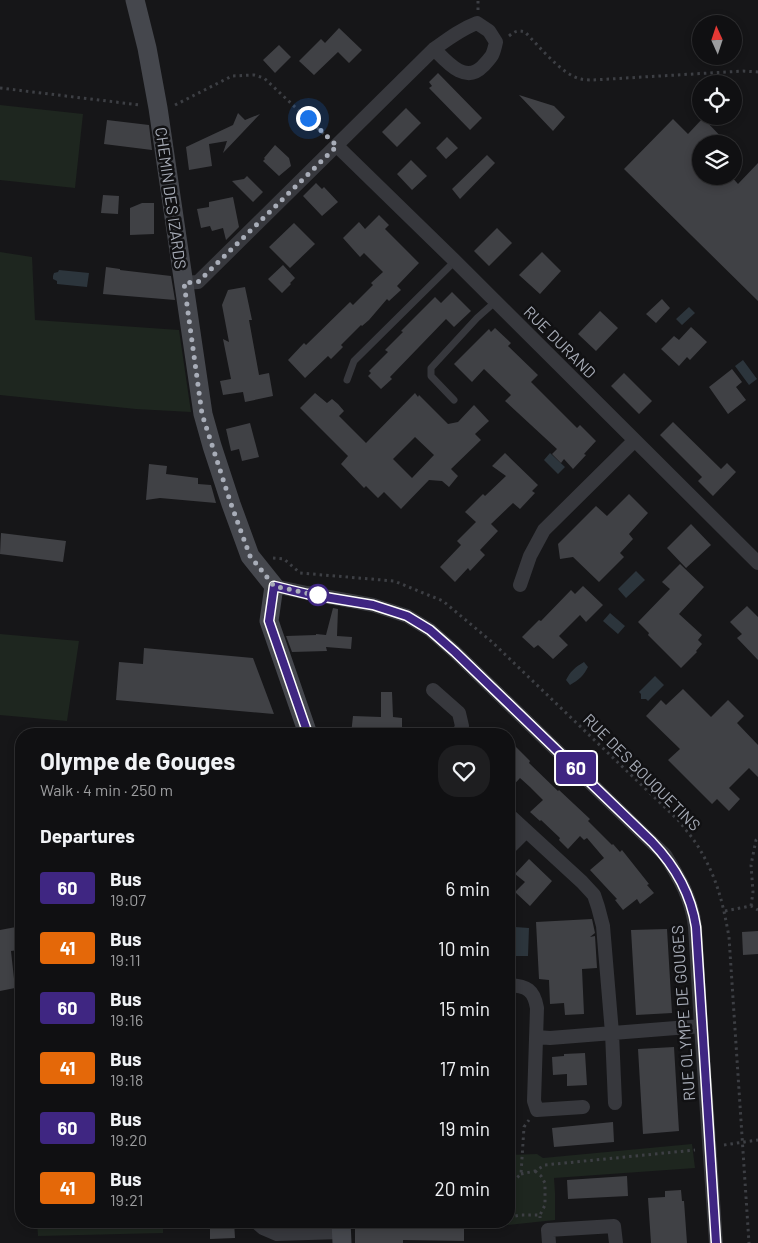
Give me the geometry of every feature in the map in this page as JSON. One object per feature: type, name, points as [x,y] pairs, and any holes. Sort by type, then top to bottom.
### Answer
[{"type":"street","name":"CHEMIN DES IZARDS","points":[[135,0],[148,48],[202,414],[250,556],[274,586]]},
{"type":"street","points":[[184,283],[198,282],[434,49],[466,27],[477,23],[489,31],[496,42],[493,54],[488,61],[479,70],[469,73],[453,67],[434,49]]},
{"type":"street","name":"RUE DURAND","points":[[337,146],[758,563]]},
{"type":"street","points":[[520,585],[530,556],[544,530],[634,441]]},
{"type":"street","points":[[274,586],[269,621],[306,728]]},
{"type":"street","name":"RUE OLYMPE DE GOUGES","points":[[274,586],[307,594],[373,605],[407,616],[430,630],[665,855],[685,889],[694,913],[716,1243]]},
{"type":"street","points":[[433,690],[459,713],[461,728]]},
{"type":"street","points":[[515,821],[582,882],[594,895],[598,906],[603,926],[612,1033],[615,1103]]},
{"type":"street","points":[[515,842],[526,831]]},
{"type":"street","points":[[515,986],[530,991],[535,997],[537,1008],[534,1101],[537,1110],[583,1107]]},
{"type":"street","points":[[536,1037],[550,1038],[701,1026]]},
{"type":"street","points":[[549,1237],[614,1226],[616,1243]]},
{"type":"street","points":[[263,1228],[277,1234],[341,1232]]},
{"type":"lane","points":[[347,380],[354,361],[455,262]]},
{"type":"lane","points":[[454,400],[431,376],[431,368],[477,318],[495,302]]},
{"type":"path","points":[[496,42],[504,40],[519,30],[525,32],[561,68],[569,74],[582,79],[758,72]]},
{"type":"path","points":[[171,106],[232,76],[254,74],[264,78],[337,146]]},
{"type":"path","points":[[0,88],[138,104],[144,107]]},
{"type":"path","name":"RUE DES BOUQUETINS","points":[[250,556],[284,559],[300,573],[394,581],[443,601],[492,642],[678,820],[699,847],[717,884],[725,911],[729,937],[749,1243]]},
{"type":"path","points":[[751,906],[753,892],[751,865],[758,838]]},
{"type":"path","points":[[725,911],[751,906],[758,910]]},
{"type":"path","points":[[521,1174],[524,1127],[537,1110]]},
{"type":"path","points":[[742,1142],[758,1140]]},
{"type":"path","points":[[515,1180],[521,1174],[535,1171],[544,1165],[710,1148]]},
{"type":"path","points":[[535,1171],[545,1183],[545,1206],[540,1215],[540,1224],[549,1237]]},
{"type":"path","points":[[515,1216],[540,1215]]},
{"type":"shaded area","points":[[0,105],[83,114],[75,188],[0,180]]},
{"type":"shaded area","points":[[0,252],[32,257],[35,320],[179,330],[191,412],[136,409],[0,395]]},
{"type":"shaded area","points":[[59,270],[89,273],[87,287],[57,284],[53,276]]},
{"type":"shaded area","points":[[689,307],[695,313],[682,325],[676,319]]},
{"type":"shaded area","points":[[743,360],[757,379],[749,385],[735,366]]},
{"type":"shaded area","points":[[550,453],[565,467],[558,474],[544,460]]},
{"type":"shaded area","points":[[636,571],[645,580],[626,598],[618,589]]},
{"type":"shaded area","points":[[610,613],[625,626],[618,634],[603,621]]},
{"type":"shaded area","points":[[0,634],[79,641],[67,721],[0,715]]},
{"type":"shaded area","points":[[584,662],[588,667],[581,677],[570,685],[566,680],[573,670]]},
{"type":"shaded area","points":[[655,676],[664,685],[648,701],[641,699],[639,692]]},
{"type":"shaded area","points":[[515,927],[529,928],[528,956],[515,956]]},
{"type":"shaded area","points":[[692,1144],[695,1168],[554,1178],[555,1220],[515,1224],[515,1155],[537,1154],[543,1158]]},
{"type":"shaded area","points":[[37,1228],[163,1228],[163,1233],[38,1236]]},
{"type":"building","points":[[339,28],[362,50],[349,63],[338,52],[314,75],[299,61],[321,39],[325,43]]},
{"type":"building","points":[[279,45],[291,57],[275,73],[263,60]]},
{"type":"building","points":[[438,73],[482,118],[470,130],[429,88],[432,86],[429,82]]},
{"type":"building","points":[[519,95],[554,106],[565,117],[553,131]]},
{"type":"building","points":[[406,108],[421,123],[397,147],[382,132]]},
{"type":"building","points":[[238,113],[245,120],[260,114],[223,153],[227,141],[209,144],[212,166],[189,170],[186,147],[233,125]]},
{"type":"building","points":[[673,119],[688,134],[696,125],[710,125],[719,135],[692,135],[692,185],[742,185],[742,180],[758,163],[758,301],[624,169]]},
{"type":"building","points":[[107,120],[149,125],[152,150],[104,144]]},
{"type":"building","points":[[447,137],[458,148],[446,159],[436,148]]},
{"type":"building","points":[[275,145],[289,158],[291,166],[279,176],[263,161]]},
{"type":"building","points":[[487,155],[495,163],[460,199],[452,189]]},
{"type":"building","points":[[411,160],[427,176],[412,190],[397,174]]},
{"type":"building","points":[[247,176],[263,192],[253,202],[232,181],[244,179]]},
{"type":"building","points":[[316,183],[322,189],[324,187],[338,202],[322,216],[303,196]]},
{"type":"building","points":[[103,195],[119,196],[118,214],[101,213]]},
{"type":"building","points":[[233,197],[239,227],[226,240],[223,228],[212,231],[210,226],[201,228],[197,209],[209,207],[209,202]]},
{"type":"building","points":[[142,203],[154,203],[154,234],[130,235],[130,208]]},
{"type":"building","points":[[379,215],[389,225],[385,229],[419,263],[397,286],[401,290],[389,301],[387,299],[369,320],[361,325],[341,345],[343,347],[331,359],[328,356],[305,378],[288,360],[350,302],[353,305],[383,272],[364,253],[360,257],[343,238],[359,222],[365,229]]},
{"type":"building","points":[[294,223],[315,244],[290,268],[269,247]]},
{"type":"building","points":[[497,228],[512,243],[489,266],[474,251]]},
{"type":"building","points":[[542,252],[561,271],[540,294],[519,275]]},
{"type":"building","points":[[283,265],[295,278],[282,293],[268,279]]},
{"type":"building","points":[[106,267],[171,276],[175,300],[103,294]]},
{"type":"building","points":[[245,287],[252,320],[249,320],[259,375],[269,373],[273,396],[245,402],[243,392],[223,395],[220,381],[231,379],[223,339],[229,342],[222,305],[228,290]]},
{"type":"building","points":[[452,292],[471,311],[454,327],[446,319],[390,377],[392,379],[381,389],[368,376],[371,373],[369,371],[388,352],[385,350],[403,332],[401,331],[435,297],[441,303]]},
{"type":"building","points":[[662,299],[670,308],[656,323],[646,314]]},
{"type":"building","points":[[600,311],[618,328],[596,351],[578,334]]},
{"type":"building","points":[[691,327],[707,342],[690,360],[687,357],[679,366],[661,349],[674,336],[679,340]]},
{"type":"building","points":[[495,328],[511,343],[508,346],[538,375],[531,382],[577,428],[580,425],[596,441],[573,469],[564,459],[561,463],[552,454],[557,449],[505,401],[511,395],[484,369],[472,382],[454,364],[489,329],[491,332]]},
{"type":"building","points":[[732,369],[742,382],[736,387],[746,400],[728,414],[709,387]]},
{"type":"building","points":[[624,373],[652,401],[639,414],[611,386]]},
{"type":"building","points":[[315,393],[327,403],[332,399],[344,411],[339,416],[366,443],[415,393],[448,424],[458,422],[474,405],[489,421],[475,434],[481,440],[451,469],[458,476],[449,487],[442,481],[429,480],[401,509],[384,492],[378,498],[366,486],[364,488],[341,464],[348,456],[300,408]],"holes":[[[415,437],[434,455],[412,478],[393,459]]]},
{"type":"building","points":[[673,422],[721,469],[727,463],[736,472],[713,496],[698,481],[702,477],[660,435]]},
{"type":"building","points":[[250,423],[259,457],[242,461],[239,449],[231,451],[226,429]]},
{"type":"building","points":[[505,453],[538,485],[532,491],[535,493],[520,509],[513,503],[491,524],[498,531],[480,550],[485,555],[470,571],[468,568],[455,582],[440,567],[461,545],[457,541],[476,522],[465,512],[483,494],[485,496],[506,476],[492,466]]},
{"type":"building","points":[[149,464],[167,466],[166,474],[198,478],[198,484],[211,485],[216,503],[160,498],[146,500]]},
{"type":"building","points":[[629,494],[648,513],[629,534],[633,539],[620,553],[624,557],[599,582],[573,557],[560,559],[558,544],[596,506],[607,516]]},
{"type":"building","points":[[691,524],[711,545],[686,568],[667,548]]},
{"type":"building","points":[[1,533],[66,541],[63,562],[0,554]]},
{"type":"building","points":[[680,564],[704,587],[679,614],[702,635],[698,640],[702,644],[697,652],[681,668],[648,635],[649,633],[638,622],[670,589],[662,582]]},
{"type":"building","points":[[583,586],[603,605],[586,622],[580,615],[559,636],[568,645],[553,659],[538,645],[534,648],[522,637],[539,620],[541,621],[571,590],[575,594]]},
{"type":"building","points":[[747,606],[758,617],[758,660],[737,638],[742,634],[730,622]]},
{"type":"building","points":[[333,608],[338,609],[337,636],[352,637],[351,649],[326,647],[327,651],[292,652],[286,636],[326,635]]},
{"type":"building","points":[[144,648],[253,658],[274,714],[116,700],[119,662],[143,664]]},
{"type":"building","points":[[683,689],[711,717],[728,700],[744,716],[737,723],[758,745],[758,777],[749,768],[729,788],[740,799],[729,811],[717,799],[712,804],[668,760],[680,749],[646,716],[661,700],[666,705]]},
{"type":"building","points":[[381,692],[392,692],[393,717],[402,718],[402,728],[352,728],[353,716],[381,717]]},
{"type":"building","points":[[515,746],[530,761],[529,763],[590,819],[588,821],[612,845],[620,852],[622,850],[654,893],[640,904],[637,899],[623,910],[615,900],[617,899],[590,870],[604,858],[587,838],[584,840],[580,836],[568,849],[559,840],[560,838],[530,812],[543,800],[520,778],[515,783]]},
{"type":"building","points":[[529,859],[552,881],[530,906],[515,892],[525,882],[515,874]]},
{"type":"building","points":[[592,919],[595,933],[590,937],[595,936],[597,968],[582,969],[584,1014],[565,1015],[564,1003],[550,1004],[549,980],[539,979],[536,922]]},
{"type":"building","points":[[15,927],[15,950],[11,951],[15,988],[0,991],[0,930]]},
{"type":"building","points":[[667,929],[672,1013],[636,1015],[631,930]]},
{"type":"building","points":[[758,931],[758,954],[743,955],[742,932]]},
{"type":"building","points":[[674,1047],[679,1131],[643,1134],[638,1049]]},
{"type":"building","points":[[585,1053],[587,1085],[567,1086],[567,1074],[553,1075],[552,1057],[564,1056],[564,1054]]},
{"type":"building","points":[[613,1122],[614,1142],[554,1147],[552,1128]]},
{"type":"building","points":[[627,1176],[628,1196],[568,1199],[567,1180]]},
{"type":"building","points":[[681,1190],[682,1201],[684,1201],[687,1243],[651,1243],[648,1198],[665,1197],[665,1191]]},
{"type":"building","points":[[210,1228],[234,1228],[235,1238],[210,1239]]},
{"type":"building","points":[[355,1228],[464,1229],[464,1241],[403,1240],[403,1243],[355,1243]]},
{"type":"bus line","name":"60","points":[[306,728],[269,621],[274,586],[307,594],[373,605],[407,616],[430,630],[665,855],[685,889],[694,913],[696,927],[716,1243]]},
{"type":"route","points":[[308,118],[337,146],[198,282],[184,283],[202,414],[250,556],[274,586],[320,596],[318,595]]}]
